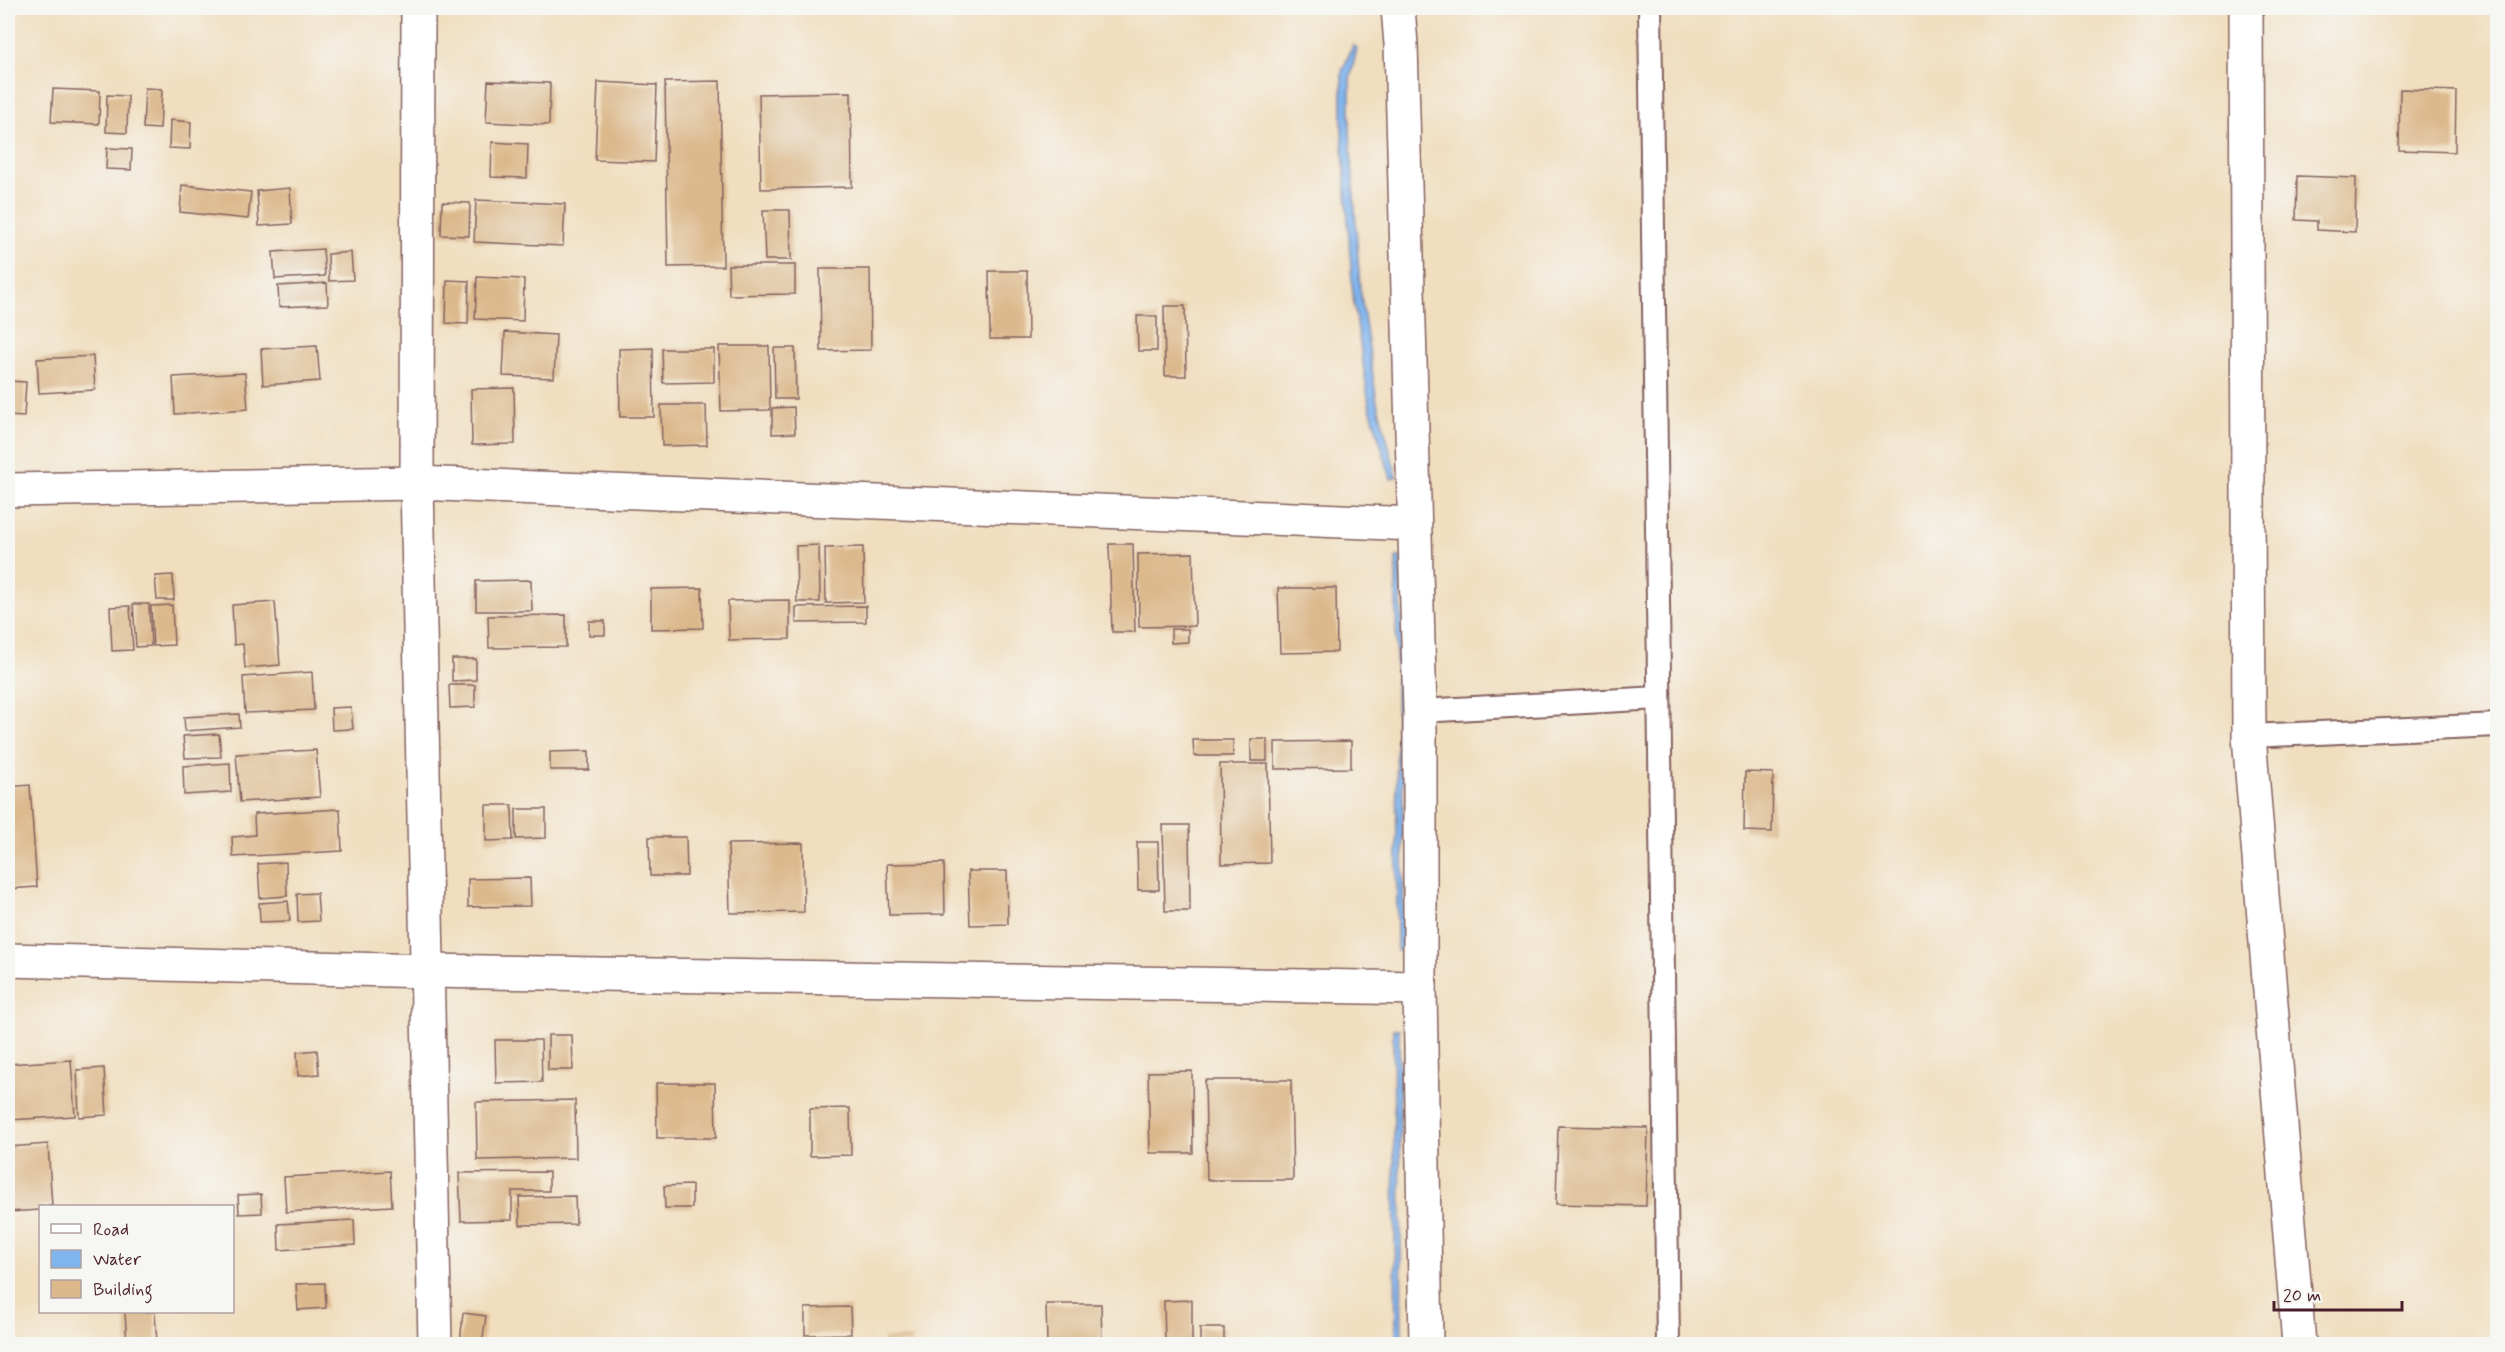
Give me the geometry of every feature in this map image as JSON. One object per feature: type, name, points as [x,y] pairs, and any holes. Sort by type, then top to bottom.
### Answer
[{"type":"street","points":[[418,8],[417,483],[435,1344]]},
{"type":"street","points":[[1398,8],[1401,44],[1420,711],[1420,988],[1426,1344]]},
{"type":"street","points":[[2246,8],[2249,736],[2299,1344]]},
{"type":"street","points":[[8,490],[417,483],[1414,524]]},
{"type":"street","points":[[8,960],[427,971],[1420,988]]},
{"type":"lane","points":[[1650,8],[1668,1344]]},
{"type":"lane","points":[[1420,711],[1659,698]]},
{"type":"lane","points":[[2249,736],[2498,725]]},
{"type":"water","points":[[1353,45],[1357,48],[1350,79],[1350,132],[1360,289],[1377,402],[1397,477],[1391,479],[1369,404],[1353,297],[1342,132],[1342,72]]},
{"type":"water","points":[[1396,557],[1401,557],[1404,951],[1397,951]]},
{"type":"water","points":[[1393,1029],[1399,1029],[1402,1344],[1396,1344]]},
{"type":"building","points":[[488,81],[550,83],[549,125],[486,122]]},
{"type":"building","points":[[720,81],[723,266],[668,267],[665,82]]},
{"type":"building","points":[[598,82],[657,85],[654,162],[595,160]]},
{"type":"building","points":[[145,88],[162,89],[160,129],[143,128]]},
{"type":"building","points":[[53,89],[100,91],[99,124],[51,122]]},
{"type":"building","points":[[2400,89],[2456,91],[2455,152],[2399,150]]},
{"type":"building","points":[[851,92],[852,187],[761,189],[759,94]]},
{"type":"building","points":[[107,95],[128,96],[127,133],[106,132]]},
{"type":"building","points":[[170,120],[191,122],[190,149],[169,148]]},
{"type":"building","points":[[492,142],[528,144],[527,178],[491,177]]},
{"type":"building","points":[[107,148],[132,149],[131,170],[106,169]]},
{"type":"building","points":[[2297,176],[2356,178],[2355,232],[2317,230],[2317,221],[2296,220]]},
{"type":"building","points":[[182,185],[251,192],[248,219],[180,212]]},
{"type":"building","points":[[290,188],[292,224],[259,226],[257,191]]},
{"type":"building","points":[[476,200],[565,204],[563,246],[474,242]]},
{"type":"building","points":[[442,202],[470,203],[469,236],[441,235]]},
{"type":"building","points":[[763,210],[790,210],[791,260],[765,260]]},
{"type":"building","points":[[323,249],[325,276],[275,279],[273,252]]},
{"type":"building","points":[[351,252],[353,280],[329,281],[328,254]]},
{"type":"building","points":[[728,265],[795,265],[795,294],[729,295]]},
{"type":"building","points":[[820,269],[870,269],[871,350],[821,351]]},
{"type":"building","points":[[989,271],[1027,271],[1028,339],[990,339]]},
{"type":"building","points":[[477,277],[524,279],[523,321],[475,319]]},
{"type":"building","points":[[447,280],[469,281],[468,324],[446,323]]},
{"type":"building","points":[[327,283],[328,305],[279,307],[278,286]]},
{"type":"building","points":[[1164,306],[1185,306],[1186,376],[1165,376]]},
{"type":"building","points":[[1137,316],[1157,316],[1157,351],[1138,351]]},
{"type":"building","points":[[505,332],[556,335],[554,378],[503,376]]},
{"type":"building","points":[[317,346],[320,381],[263,385],[261,349]]},
{"type":"building","points":[[719,346],[769,346],[770,410],[721,411]]},
{"type":"building","points":[[653,348],[654,417],[620,417],[619,349]]},
{"type":"building","points":[[774,348],[795,348],[796,399],[775,399]]},
{"type":"building","points":[[662,349],[714,349],[714,382],[663,383]]},
{"type":"building","points":[[93,356],[95,390],[39,393],[37,359]]},
{"type":"building","points":[[245,373],[248,409],[175,414],[173,377]]},
{"type":"building","points":[[8,381],[26,382],[24,417],[8,416]]},
{"type":"building","points":[[514,388],[515,444],[472,445],[471,389]]},
{"type":"building","points":[[661,405],[706,405],[707,445],[662,446]]},
{"type":"building","points":[[794,407],[795,433],[772,434],[772,408]]},
{"type":"building","points":[[1109,544],[1133,544],[1135,632],[1112,632]]},
{"type":"building","points":[[819,545],[820,602],[797,602],[796,546]]},
{"type":"building","points":[[863,547],[864,602],[826,603],[825,548]]},
{"type":"building","points":[[1193,553],[1195,626],[1139,627],[1138,554]]},
{"type":"building","points":[[173,575],[174,600],[157,600],[155,576]]},
{"type":"building","points":[[531,580],[532,611],[476,611],[476,581]]},
{"type":"building","points":[[702,588],[703,628],[651,629],[651,589]]},
{"type":"building","points":[[1278,588],[1336,588],[1337,652],[1280,653]]},
{"type":"building","points":[[790,600],[790,639],[729,640],[728,601]]},
{"type":"building","points":[[275,602],[280,665],[245,668],[243,644],[234,645],[232,605]]},
{"type":"building","points":[[133,604],[149,604],[151,646],[136,647]]},
{"type":"building","points":[[172,605],[174,645],[153,646],[151,606]]},
{"type":"building","points":[[130,606],[133,650],[112,651],[110,607]]},
{"type":"building","points":[[866,606],[866,622],[796,623],[796,607]]},
{"type":"building","points":[[566,615],[566,647],[489,648],[488,616]]},
{"type":"building","points":[[589,621],[605,621],[605,635],[589,635]]},
{"type":"building","points":[[1171,629],[1188,629],[1188,642],[1171,643]]},
{"type":"building","points":[[452,659],[476,659],[476,680],[452,681]]},
{"type":"building","points":[[312,672],[314,710],[245,713],[243,677]]},
{"type":"building","points":[[449,685],[475,685],[475,707],[450,708]]},
{"type":"building","points":[[351,707],[353,729],[332,730],[331,708]]},
{"type":"building","points":[[239,714],[240,727],[185,731],[184,717]]},
{"type":"building","points":[[219,734],[221,757],[185,758],[183,736]]},
{"type":"building","points":[[1251,739],[1267,739],[1267,761],[1251,761]]},
{"type":"building","points":[[1193,740],[1233,740],[1233,756],[1194,756]]},
{"type":"building","points":[[1351,741],[1351,768],[1275,769],[1275,742]]},
{"type":"building","points":[[316,750],[320,797],[240,802],[236,754]]},
{"type":"building","points":[[589,751],[589,770],[550,770],[550,752]]},
{"type":"building","points":[[230,763],[231,792],[184,795],[183,766]]},
{"type":"building","points":[[1220,764],[1268,764],[1270,863],[1221,864]]},
{"type":"building","points":[[1745,772],[1773,773],[1772,832],[1744,831]]},
{"type":"building","points":[[30,785],[37,887],[8,889],[8,787]]},
{"type":"building","points":[[486,805],[512,805],[513,840],[486,841]]},
{"type":"building","points":[[340,809],[342,851],[233,857],[232,837],[255,835],[254,814]]},
{"type":"building","points":[[516,809],[546,809],[546,838],[516,839]]},
{"type":"building","points":[[1163,825],[1189,825],[1190,911],[1165,911]]},
{"type":"building","points":[[649,837],[686,837],[687,876],[650,876]]},
{"type":"building","points":[[1137,842],[1158,842],[1159,890],[1138,890]]},
{"type":"building","points":[[803,843],[804,912],[730,913],[728,844]]},
{"type":"building","points":[[286,862],[287,896],[260,898],[258,864]]},
{"type":"building","points":[[944,863],[945,914],[889,915],[887,864]]},
{"type":"building","points":[[968,871],[1007,871],[1008,924],[970,925]]},
{"type":"building","points":[[530,878],[531,906],[468,907],[468,879]]},
{"type":"building","points":[[317,893],[319,921],[298,922],[297,894]]},
{"type":"building","points":[[288,901],[290,921],[260,922],[259,903]]},
{"type":"building","points":[[548,1035],[572,1035],[573,1070],[548,1070]]},
{"type":"building","points":[[495,1040],[541,1040],[542,1082],[496,1083]]},
{"type":"building","points":[[317,1050],[319,1074],[298,1076],[297,1052]]},
{"type":"building","points":[[71,1060],[75,1116],[9,1120],[8,1064]]},
{"type":"building","points":[[104,1068],[107,1115],[79,1117],[77,1070]]},
{"type":"building","points":[[1192,1071],[1193,1153],[1150,1153],[1148,1072]]},
{"type":"building","points":[[1205,1080],[1291,1080],[1293,1180],[1207,1180]]},
{"type":"building","points":[[656,1083],[715,1083],[716,1138],[657,1138]]},
{"type":"building","points":[[575,1100],[576,1158],[477,1160],[476,1102]]},
{"type":"building","points":[[850,1108],[851,1155],[810,1156],[810,1109]]},
{"type":"building","points":[[1558,1126],[1648,1128],[1646,1206],[1556,1204]]},
{"type":"building","points":[[48,1144],[52,1205],[39,1205],[39,1210],[8,1212],[8,1147]]},
{"type":"building","points":[[390,1171],[392,1206],[286,1212],[284,1177]]},
{"type":"building","points":[[549,1172],[549,1191],[512,1191],[512,1220],[461,1221],[459,1173]]},
{"type":"building","points":[[692,1185],[692,1208],[665,1208],[664,1186]]},
{"type":"building","points":[[261,1194],[262,1213],[239,1214],[238,1195]]},
{"type":"building","points":[[575,1196],[576,1224],[520,1225],[519,1197]]},
{"type":"building","points":[[354,1220],[355,1245],[279,1250],[278,1224]]},
{"type":"building","points":[[325,1283],[326,1308],[298,1310],[296,1284]]},
{"type":"building","points":[[1192,1300],[1192,1344],[1165,1344],[1164,1301]]},
{"type":"building","points":[[1046,1304],[1101,1304],[1102,1344],[1047,1344]]},
{"type":"building","points":[[850,1307],[851,1334],[805,1335],[805,1308]]},
{"type":"building","points":[[125,1313],[155,1313],[157,1344],[127,1344]]},
{"type":"building","points":[[463,1313],[486,1316],[482,1344],[460,1344]]},
{"type":"building","points":[[1200,1328],[1224,1328],[1224,1344],[1200,1344]]},
{"type":"building","points":[[883,1338],[912,1338],[912,1344],[883,1344]]}]
